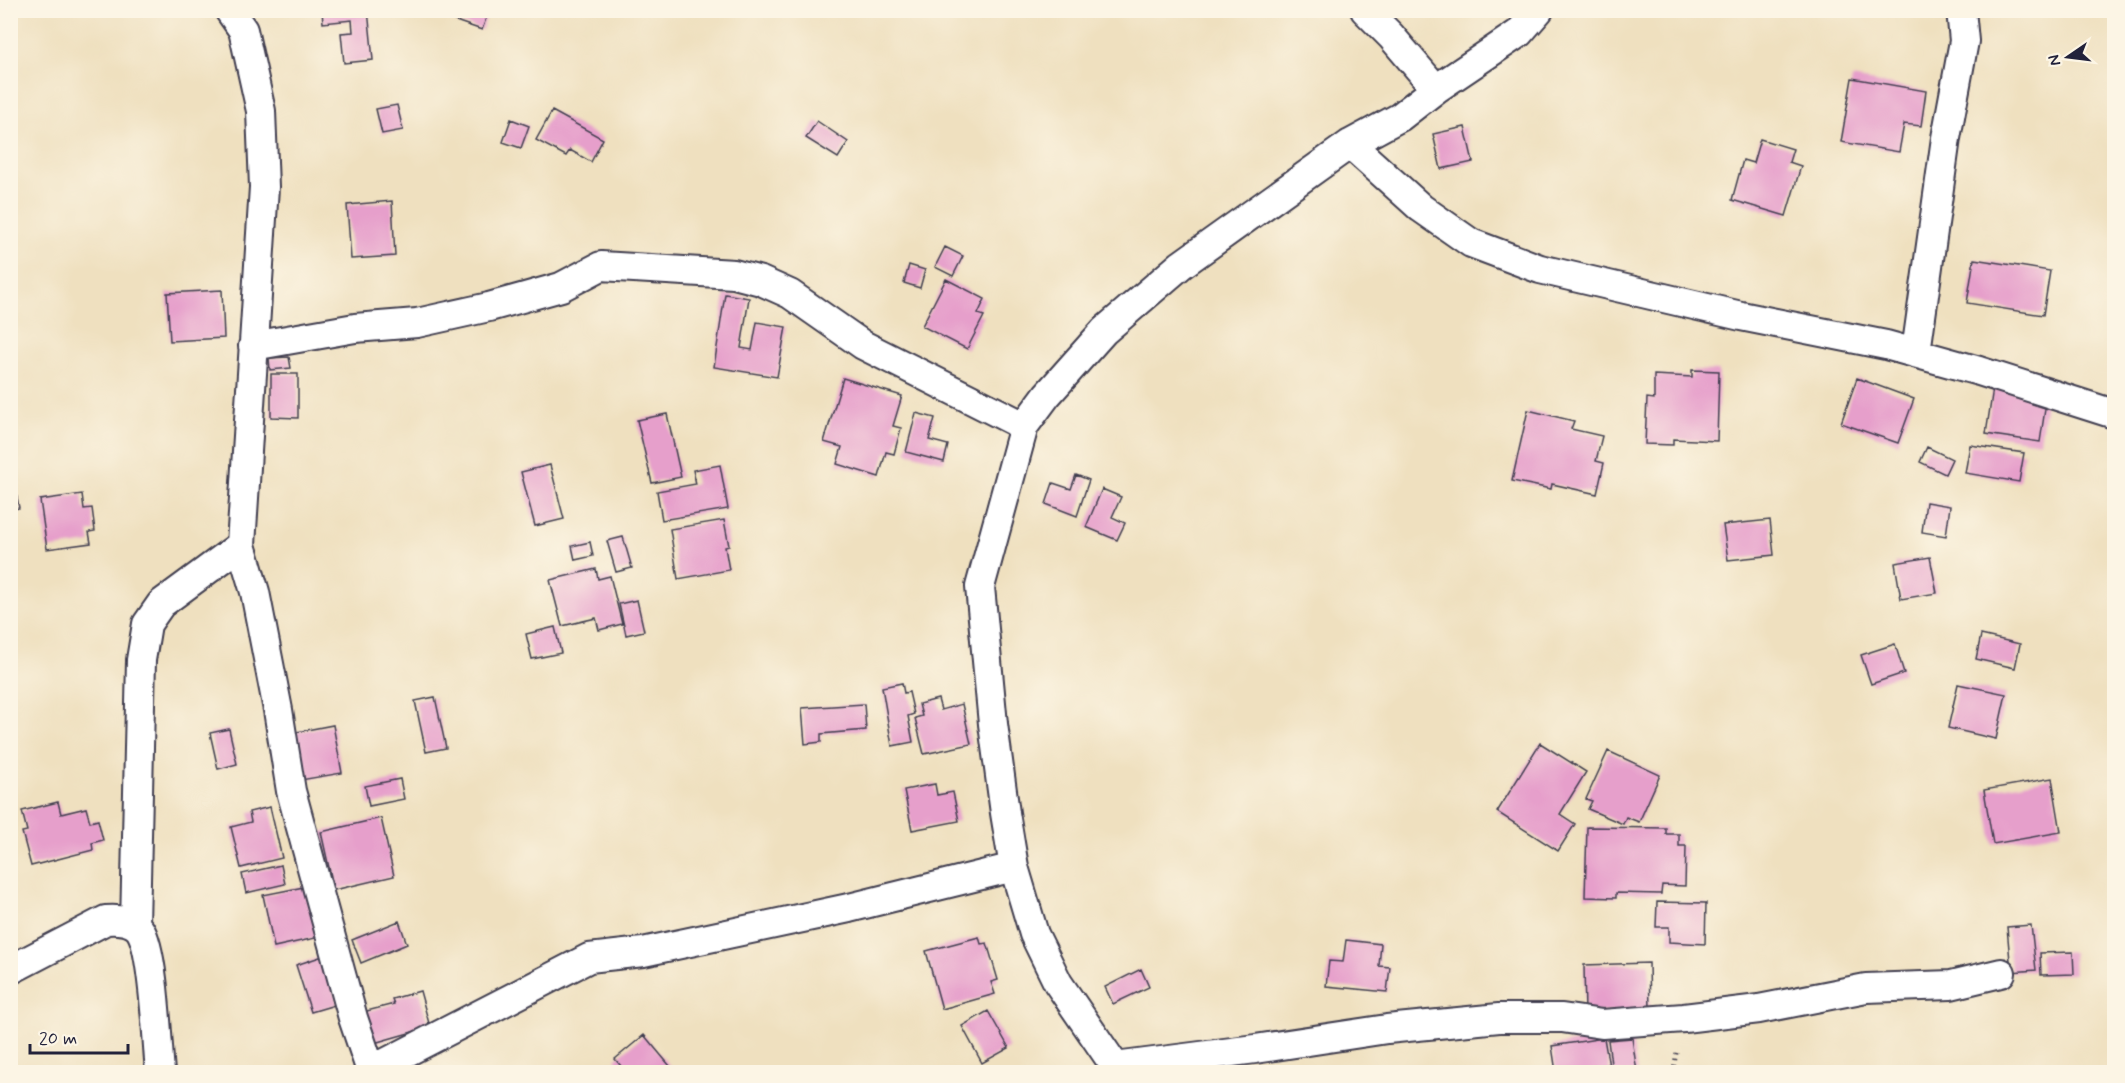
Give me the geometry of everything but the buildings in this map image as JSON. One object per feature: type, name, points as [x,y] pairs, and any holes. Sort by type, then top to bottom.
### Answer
[{"type":"street","points":[[229,10],[243,30],[261,111],[264,187],[241,545],[255,592],[291,791],[370,1072],[589,958],[643,952],[849,908],[1014,867]]},
{"type":"street","points":[[1365,10],[1391,36],[1436,89]]},
{"type":"street","points":[[1539,10],[1519,33],[1436,89],[1400,117],[1350,144],[1181,265],[1104,331],[1047,395],[1024,426],[980,587],[995,735],[1014,867],[1034,934],[1058,983],[1117,1070],[1387,1029],[1499,1018],[1562,1018],[1602,1024],[1684,1018],[1769,1008],[1866,988],[1951,985],[2001,973]]},
{"type":"street","points":[[1916,352],[1946,138],[1964,40],[1962,10]]},
{"type":"street","points":[[1350,144],[1421,208],[1471,243],[1540,269],[1741,316],[1916,352],[2115,414]]},
{"type":"street","points":[[253,346],[356,328],[417,323],[479,309],[561,287],[601,266],[734,274],[761,281],[790,294],[863,345],[1024,426]]},
{"type":"street","points":[[135,925],[141,660],[147,624],[161,604],[241,545]]},
{"type":"street","points":[[10,970],[106,920],[123,920],[135,925],[144,938],[150,960],[160,1072]]}]
